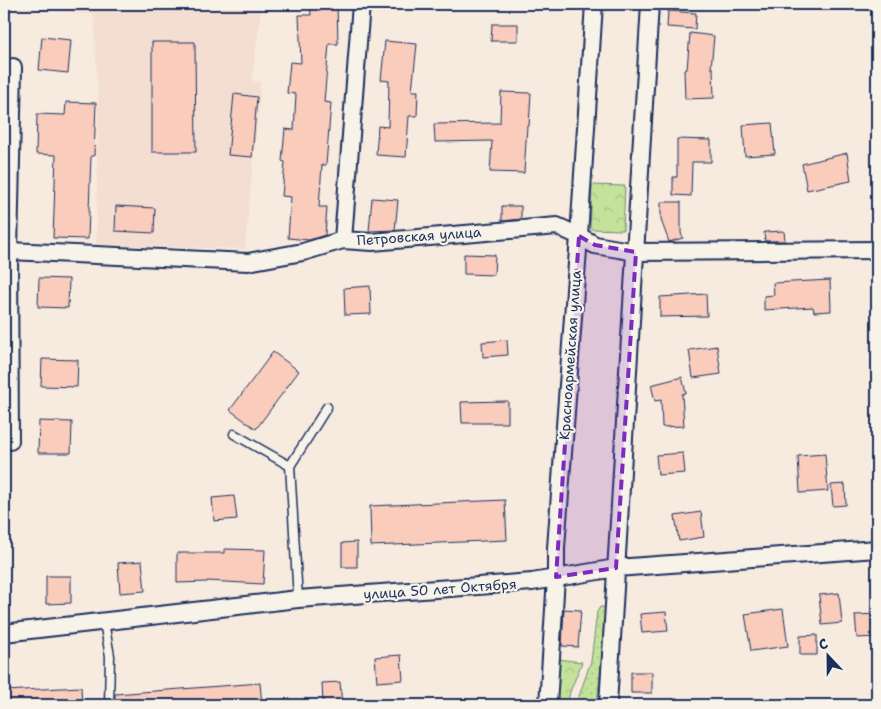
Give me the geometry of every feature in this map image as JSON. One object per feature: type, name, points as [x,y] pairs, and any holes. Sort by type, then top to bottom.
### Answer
[{"type":"street","name":"Петровская улица","points":[[361,4],[343,240],[372,242],[557,226],[595,245],[636,252],[877,250]]},
{"type":"street","name":"Красноармейская улица","points":[[548,705],[556,578],[556,548],[580,236],[594,4]]},
{"type":"street","points":[[608,705],[650,4]]},
{"type":"street","points":[[10,441],[9,251],[13,67]]},
{"type":"street","points":[[9,251],[248,262],[303,252],[343,240]]},
{"type":"street","name":"улица 50 лет Октября","points":[[4,633],[298,599],[532,582],[616,568],[877,549]]},
{"type":"lane","points":[[298,599],[290,466],[327,407]]},
{"type":"lane","points":[[234,434],[290,466]]},
{"type":"lane","points":[[104,622],[110,656],[109,705]]},
{"type":"highlighted area","points":[[579,236],[595,245],[636,252],[616,568],[556,577]]},
{"type":"shaded area","points":[[4,4],[262,4],[252,81],[261,82],[245,249],[96,245],[98,101],[94,14],[4,7]]},
{"type":"green space","points":[[592,185],[625,186],[623,230],[590,229]]},
{"type":"green space","points":[[600,607],[604,607],[606,613],[597,705],[580,705],[578,699],[591,661],[597,612]]},
{"type":"green space","points":[[557,659],[582,662],[567,705],[554,705]]},
{"type":"building","points":[[310,4],[337,4],[338,44],[329,44],[324,102],[331,103],[326,165],[322,165],[319,207],[327,207],[325,235],[309,240],[288,238],[291,197],[282,196],[285,162],[282,161],[285,129],[294,130],[296,94],[287,93],[290,62],[301,63],[299,15],[311,15]]},
{"type":"building","points":[[668,11],[696,13],[695,29],[667,27]]},
{"type":"building","points":[[492,24],[518,24],[518,41],[491,41]]},
{"type":"building","points":[[690,33],[714,36],[711,68],[713,68],[714,98],[685,99],[684,70],[687,69]]},
{"type":"building","points":[[42,37],[71,40],[68,73],[39,70]]},
{"type":"building","points":[[385,41],[417,44],[412,91],[418,91],[417,116],[409,116],[406,157],[376,155],[378,126],[388,127],[389,81],[381,80]]},
{"type":"building","points":[[152,42],[195,42],[196,152],[152,152]]},
{"type":"building","points":[[501,92],[531,93],[524,173],[490,172],[492,141],[435,142],[434,124],[500,123]]},
{"type":"building","points":[[234,94],[257,97],[252,157],[228,155]]},
{"type":"building","points":[[66,102],[96,103],[94,156],[91,156],[88,239],[53,238],[56,155],[36,154],[37,114],[65,115]]},
{"type":"building","points":[[772,123],[775,154],[745,156],[743,125]]},
{"type":"building","points":[[677,139],[711,140],[711,162],[692,162],[691,196],[673,195],[673,177],[677,177]]},
{"type":"building","points":[[847,153],[851,181],[807,190],[802,164]]},
{"type":"building","points":[[372,198],[398,200],[395,230],[369,231]]},
{"type":"building","points":[[661,202],[681,202],[681,233],[683,238],[669,242],[661,220]]},
{"type":"building","points":[[116,206],[155,208],[154,233],[115,231]]},
{"type":"building","points":[[502,206],[521,206],[521,219],[502,221]]},
{"type":"building","points":[[784,231],[785,241],[765,241],[764,232]]},
{"type":"building","points":[[464,254],[495,255],[494,275],[464,274]]},
{"type":"building","points":[[39,278],[69,279],[68,308],[38,307]]},
{"type":"building","points":[[830,280],[831,311],[814,312],[813,307],[764,310],[764,296],[774,295],[773,283]]},
{"type":"building","points":[[370,286],[371,314],[345,315],[344,288]]},
{"type":"building","points":[[706,294],[707,316],[660,317],[660,297]]},
{"type":"building","points":[[507,340],[508,355],[483,357],[482,342]]},
{"type":"building","points":[[717,346],[721,374],[693,378],[689,350]]},
{"type":"building","points":[[273,352],[299,371],[256,429],[230,410]]},
{"type":"building","points":[[42,359],[78,360],[77,387],[41,386]]},
{"type":"building","points":[[682,377],[686,393],[682,394],[684,426],[662,427],[661,400],[655,401],[651,385]]},
{"type":"building","points":[[508,401],[508,423],[462,423],[461,402]]},
{"type":"building","points":[[39,421],[72,422],[71,453],[38,453]]},
{"type":"building","points":[[683,453],[685,473],[658,475],[656,455]]},
{"type":"building","points":[[825,454],[828,491],[800,493],[798,456]]},
{"type":"building","points":[[845,484],[846,505],[833,506],[831,485]]},
{"type":"building","points":[[234,496],[237,519],[214,521],[212,498]]},
{"type":"building","points":[[505,500],[507,540],[371,546],[370,506]]},
{"type":"building","points":[[701,512],[704,537],[679,541],[675,516]]},
{"type":"building","points":[[357,542],[357,567],[342,567],[342,543]]},
{"type":"building","points":[[224,549],[265,550],[263,584],[207,581],[177,583],[177,553],[224,553]]},
{"type":"building","points":[[142,561],[145,591],[120,593],[118,563]]},
{"type":"building","points":[[46,576],[71,576],[71,603],[46,604]]},
{"type":"building","points":[[839,593],[842,623],[822,625],[819,595]]},
{"type":"building","points":[[564,609],[581,610],[578,647],[562,646]]},
{"type":"building","points":[[783,609],[788,646],[751,651],[745,614]]},
{"type":"building","points":[[666,612],[668,631],[642,633],[640,614]]},
{"type":"building","points":[[877,614],[877,637],[857,638],[855,615]]},
{"type":"building","points":[[817,635],[817,655],[800,655],[800,636]]},
{"type":"building","points":[[401,655],[403,680],[377,682],[375,657]]},
{"type":"building","points":[[631,672],[652,672],[652,693],[631,693]]},
{"type":"building","points":[[340,682],[342,705],[323,705],[322,683]]},
{"type":"building","points":[[260,683],[262,705],[115,705],[115,694]]},
{"type":"building","points":[[81,687],[82,705],[4,705],[4,691]]}]
